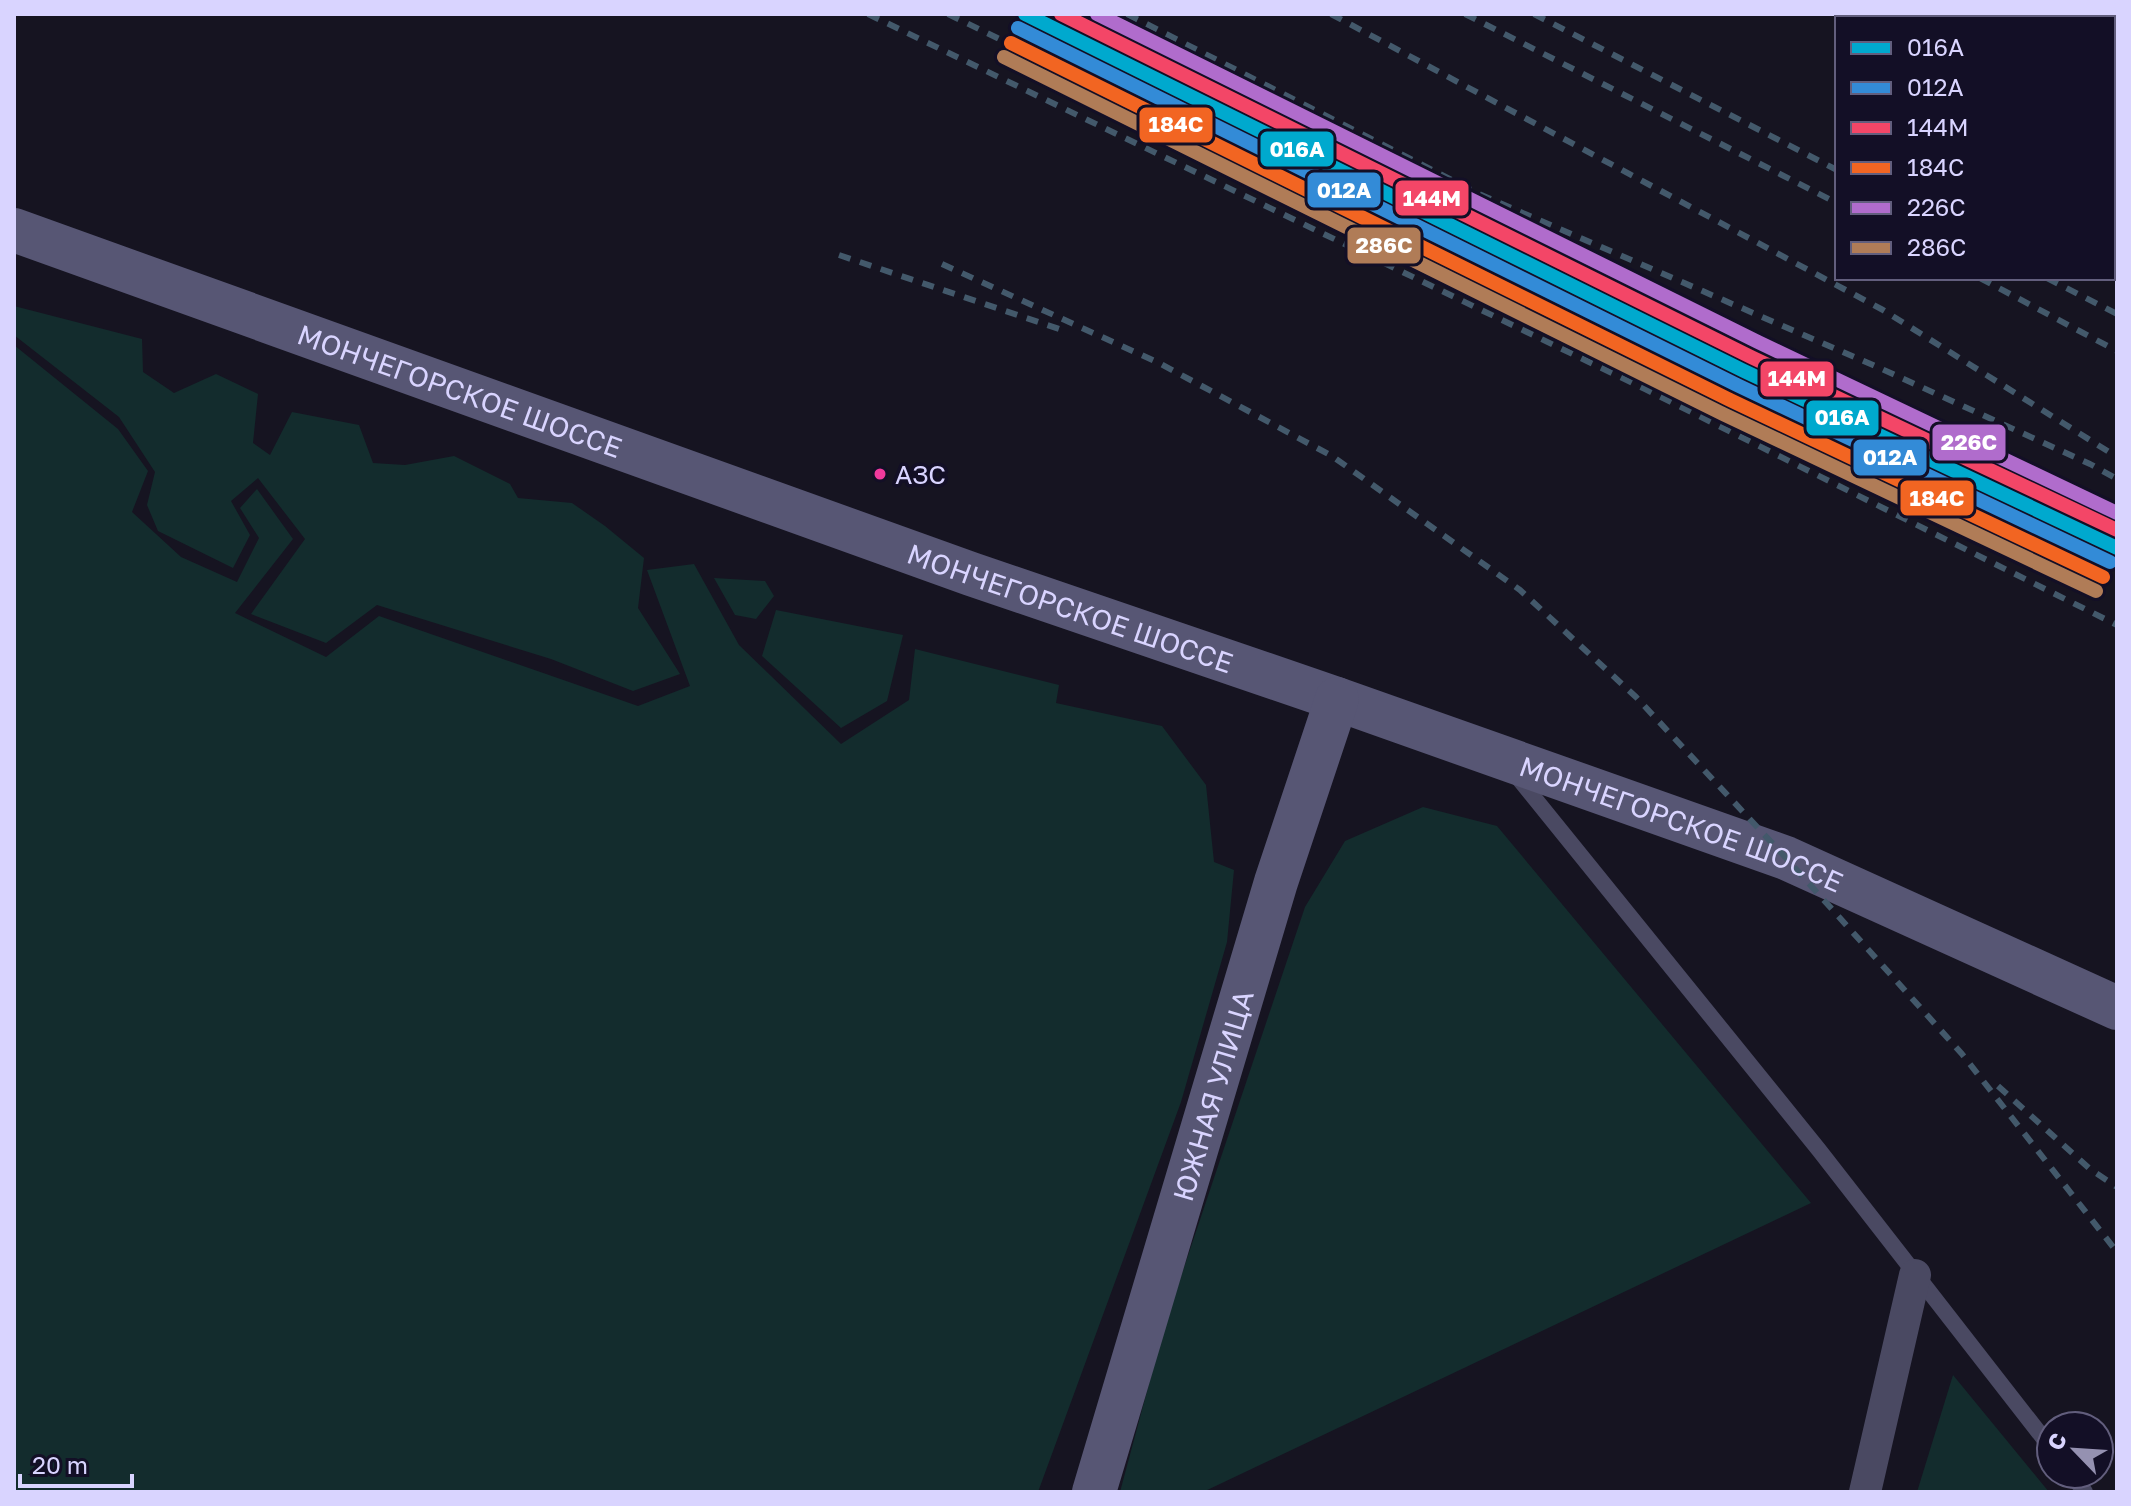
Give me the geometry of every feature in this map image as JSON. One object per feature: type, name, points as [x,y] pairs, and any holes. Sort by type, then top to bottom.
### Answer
[{"type":"street","name":"МОНЧЕГОРСКОЕ ШОССЕ","points":[[14,230],[971,574],[1786,858],[2117,1008]]},
{"type":"street","name":"ЮЖНАЯ УЛИЦА","points":[[1094,1492],[1276,882],[1337,699]]},
{"type":"street","points":[[1865,1492],[1915,1275]]},
{"type":"lane","points":[[1502,757],[1819,1150],[2035,1428]]},
{"type":"green space","points":[[14,306],[142,339],[143,372],[174,393],[216,374],[258,394],[253,443],[270,455],[292,412],[359,425],[373,463],[405,465],[454,456],[510,484],[518,498],[572,503],[644,558],[638,608],[680,674],[633,691],[551,659],[377,605],[326,643],[251,614],[305,539],[258,478],[231,501],[250,535],[233,568],[158,531],[147,505],[155,472],[119,417],[14,335]]},
{"type":"green space","points":[[14,345],[118,429],[148,471],[132,512],[181,557],[237,582],[259,538],[240,508],[257,489],[293,539],[235,613],[326,657],[379,616],[638,706],[690,686],[647,570],[694,564],[739,645],[841,744],[909,700],[915,649],[1059,685],[1056,703],[1162,726],[1206,785],[1214,862],[1234,870],[1227,942],[1181,1102],[1038,1492],[14,1492]]},
{"type":"green space","points":[[714,578],[765,581],[774,596],[756,619],[735,615]]},
{"type":"green space","points":[[776,610],[903,635],[887,701],[841,728],[762,656]]},
{"type":"green space","points":[[1423,807],[1497,826],[1811,1203],[1203,1492],[1120,1492],[1165,1324],[1305,907],[1345,841]]},
{"type":"green space","points":[[1953,1375],[2035,1475],[2035,1490],[2049,1492],[1917,1492]]},
{"type":"railway","points":[[868,14],[1645,389],[2117,625]]},
{"type":"railway","points":[[948,14],[1662,362]]},
{"type":"railway","points":[[1127,14],[1479,194],[1873,365],[2117,479]]},
{"type":"railway","points":[[1331,14],[1883,310],[2117,457]]},
{"type":"railway","points":[[1465,14],[1835,202]]},
{"type":"railway","points":[[1534,14],[1835,169]]},
{"type":"railway","points":[[839,255],[1068,332]]},
{"type":"railway","points":[[942,264],[1159,363],[1332,456],[1520,590],[1636,697],[1786,858],[1962,1054],[2117,1252]]},
{"type":"railway","points":[[1984,280],[2117,351]]},
{"type":"railway","points":[[2051,280],[2117,314]]},
{"type":"railway","points":[[1998,1086],[2090,1169],[2117,1187]]},
{"type":"transit line","name":"016А","points":[[1025,14],[1744,371],[2117,548]]},
{"type":"transit line","name":"144М","points":[[1061,14],[1751,357],[2117,530]]},
{"type":"transit line","name":"226С","points":[[1097,14],[1758,342],[2117,513]]},
{"type":"transit line","name":"012А","points":[[1018,28],[1737,385],[2110,562]]},
{"type":"transit line","name":"184С","points":[[1011,43],[1730,400],[2103,577]]},
{"type":"transit line","name":"286С","points":[[1004,57],[1723,414],[2096,591]]},
{"type":"place","name":"АЗС","points":[[880,474]]}]
